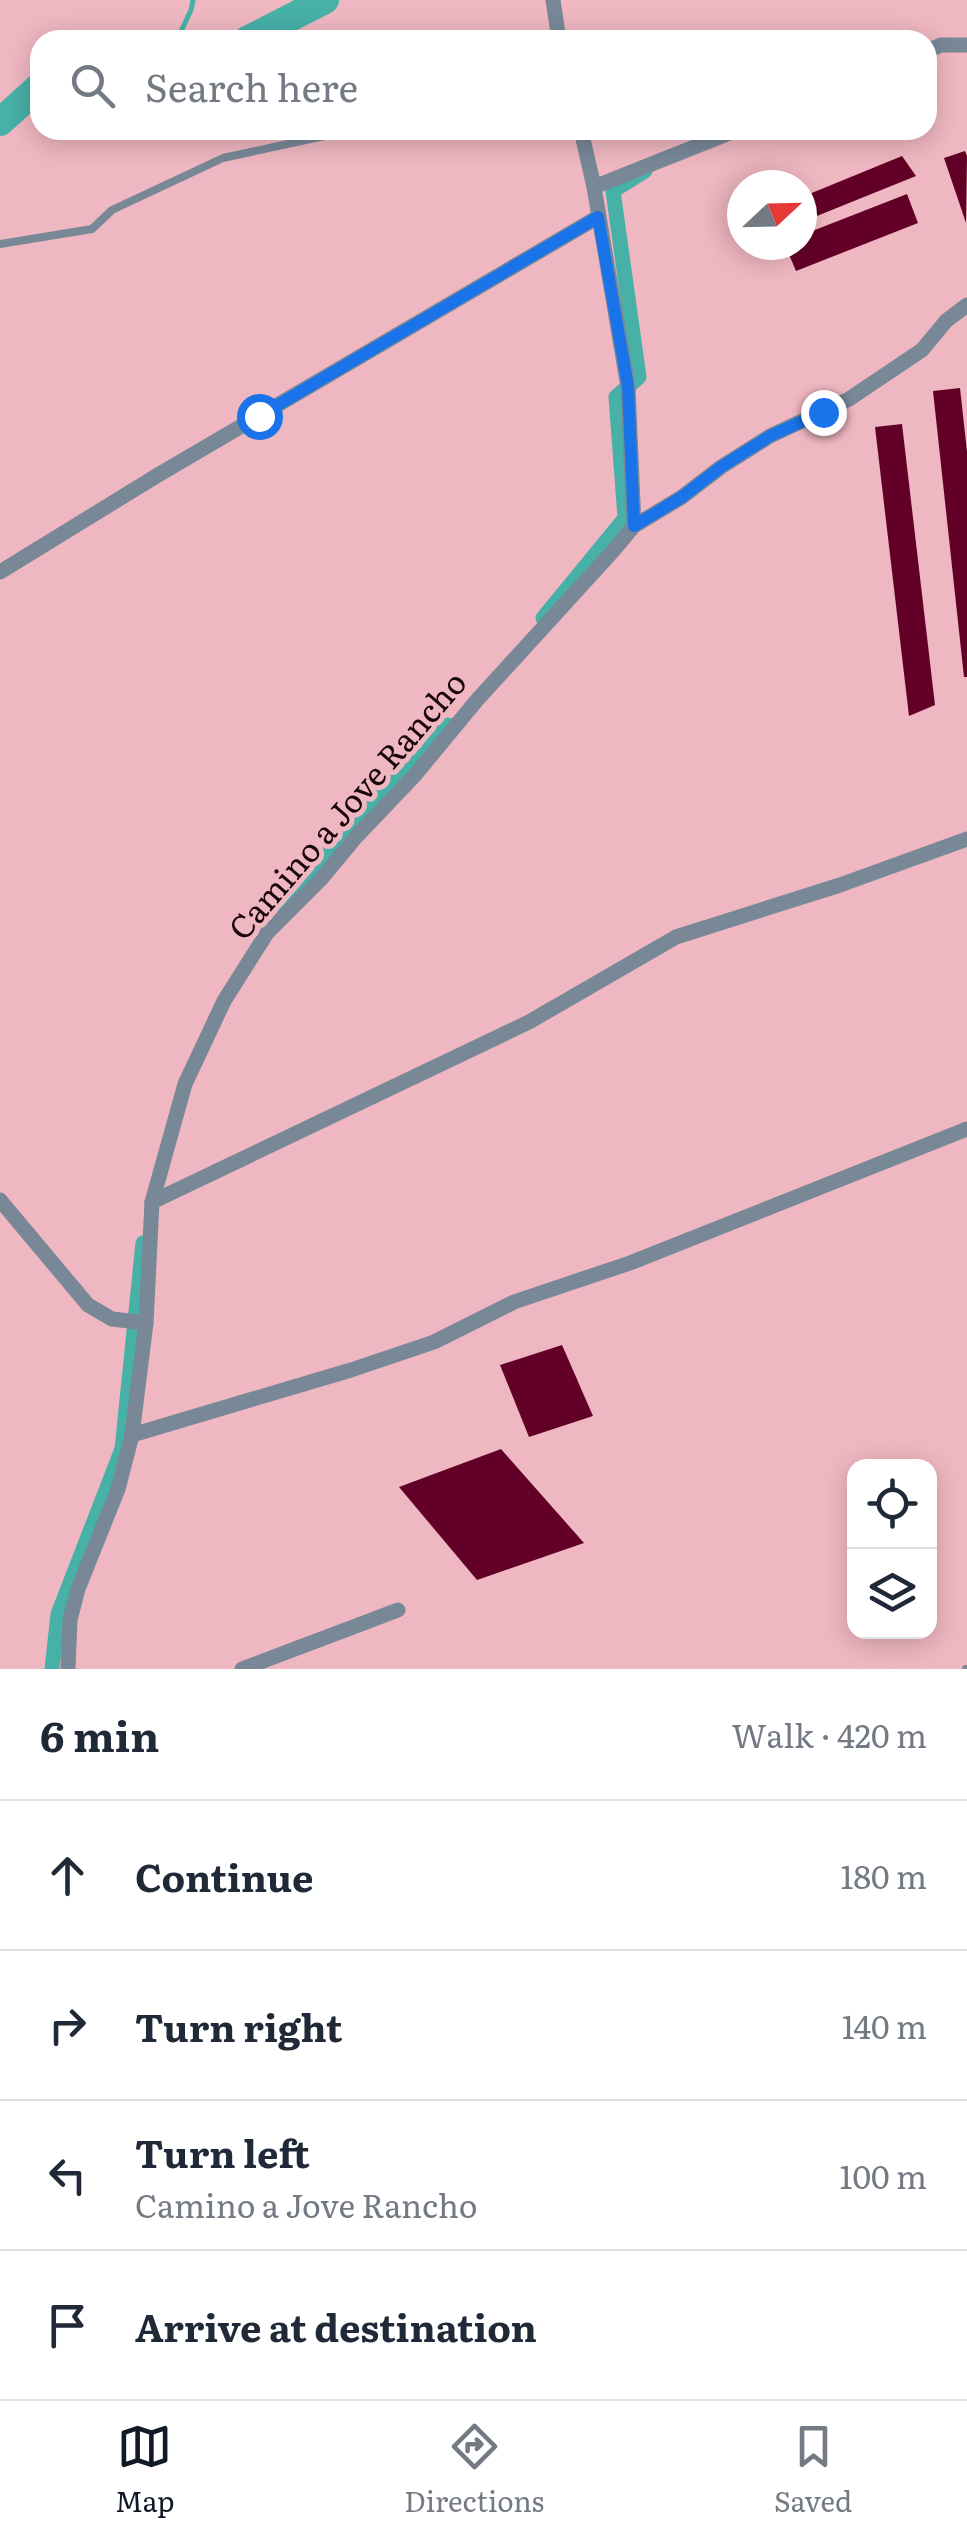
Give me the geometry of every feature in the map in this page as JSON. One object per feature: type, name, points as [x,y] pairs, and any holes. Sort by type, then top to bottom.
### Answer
[{"type":"street","points":[[553,0],[557,30]]},
{"type":"street","points":[[937,47],[967,44]]},
{"type":"street","points":[[582,140],[628,386],[634,526]]},
{"type":"street","points":[[594,187],[711,140]]},
{"type":"street","points":[[0,572],[598,217]]},
{"type":"street","name":"Camino a Jove Rancho","points":[[68,1669],[70,1620],[78,1589],[118,1489],[132,1435],[146,1323],[152,1202],[186,1084],[224,1001],[267,934],[415,775],[476,700],[634,526],[770,436],[850,399],[922,350],[946,321],[967,305]]},
{"type":"street","points":[[152,1202],[529,1022],[676,936],[840,885],[967,839]]},
{"type":"street","points":[[132,1435],[434,1342],[514,1302],[630,1262],[967,1128]]},
{"type":"street","points":[[0,1200],[88,1305],[112,1319],[146,1323]]},
{"type":"street","points":[[242,1669],[398,1610]]},
{"type":"lane","points":[[0,244],[92,229],[112,210],[223,158],[307,140]]},
{"type":"building","points":[[965,151],[967,156],[966,223],[944,158]]},
{"type":"building","points":[[902,156],[916,176],[817,216],[817,191]]},
{"type":"building","points":[[907,194],[918,223],[796,271],[791,260],[817,260],[817,229]]},
{"type":"building","points":[[960,388],[967,452],[967,677],[933,391]]},
{"type":"building","points":[[902,424],[935,705],[909,716],[875,427]]},
{"type":"building","points":[[562,1345],[593,1416],[529,1437],[500,1365]]},
{"type":"building","points":[[501,1449],[584,1543],[477,1580],[399,1487]]},
{"type":"waterway","points":[[182,30],[193,0]]},
{"type":"waterway","points":[[266,30],[325,0]]},
{"type":"waterway","points":[[0,122],[30,95]]},
{"type":"waterway","points":[[543,618],[625,518],[616,397],[639,377],[613,191],[645,171]]},
{"type":"waterway","points":[[284,909],[322,859],[448,725]]},
{"type":"waterway","points":[[52,1669],[58,1614],[122,1449],[143,1243]]},
{"type":"route","points":[[259,416],[598,217],[628,386],[634,526],[770,436],[823,412]]}]
